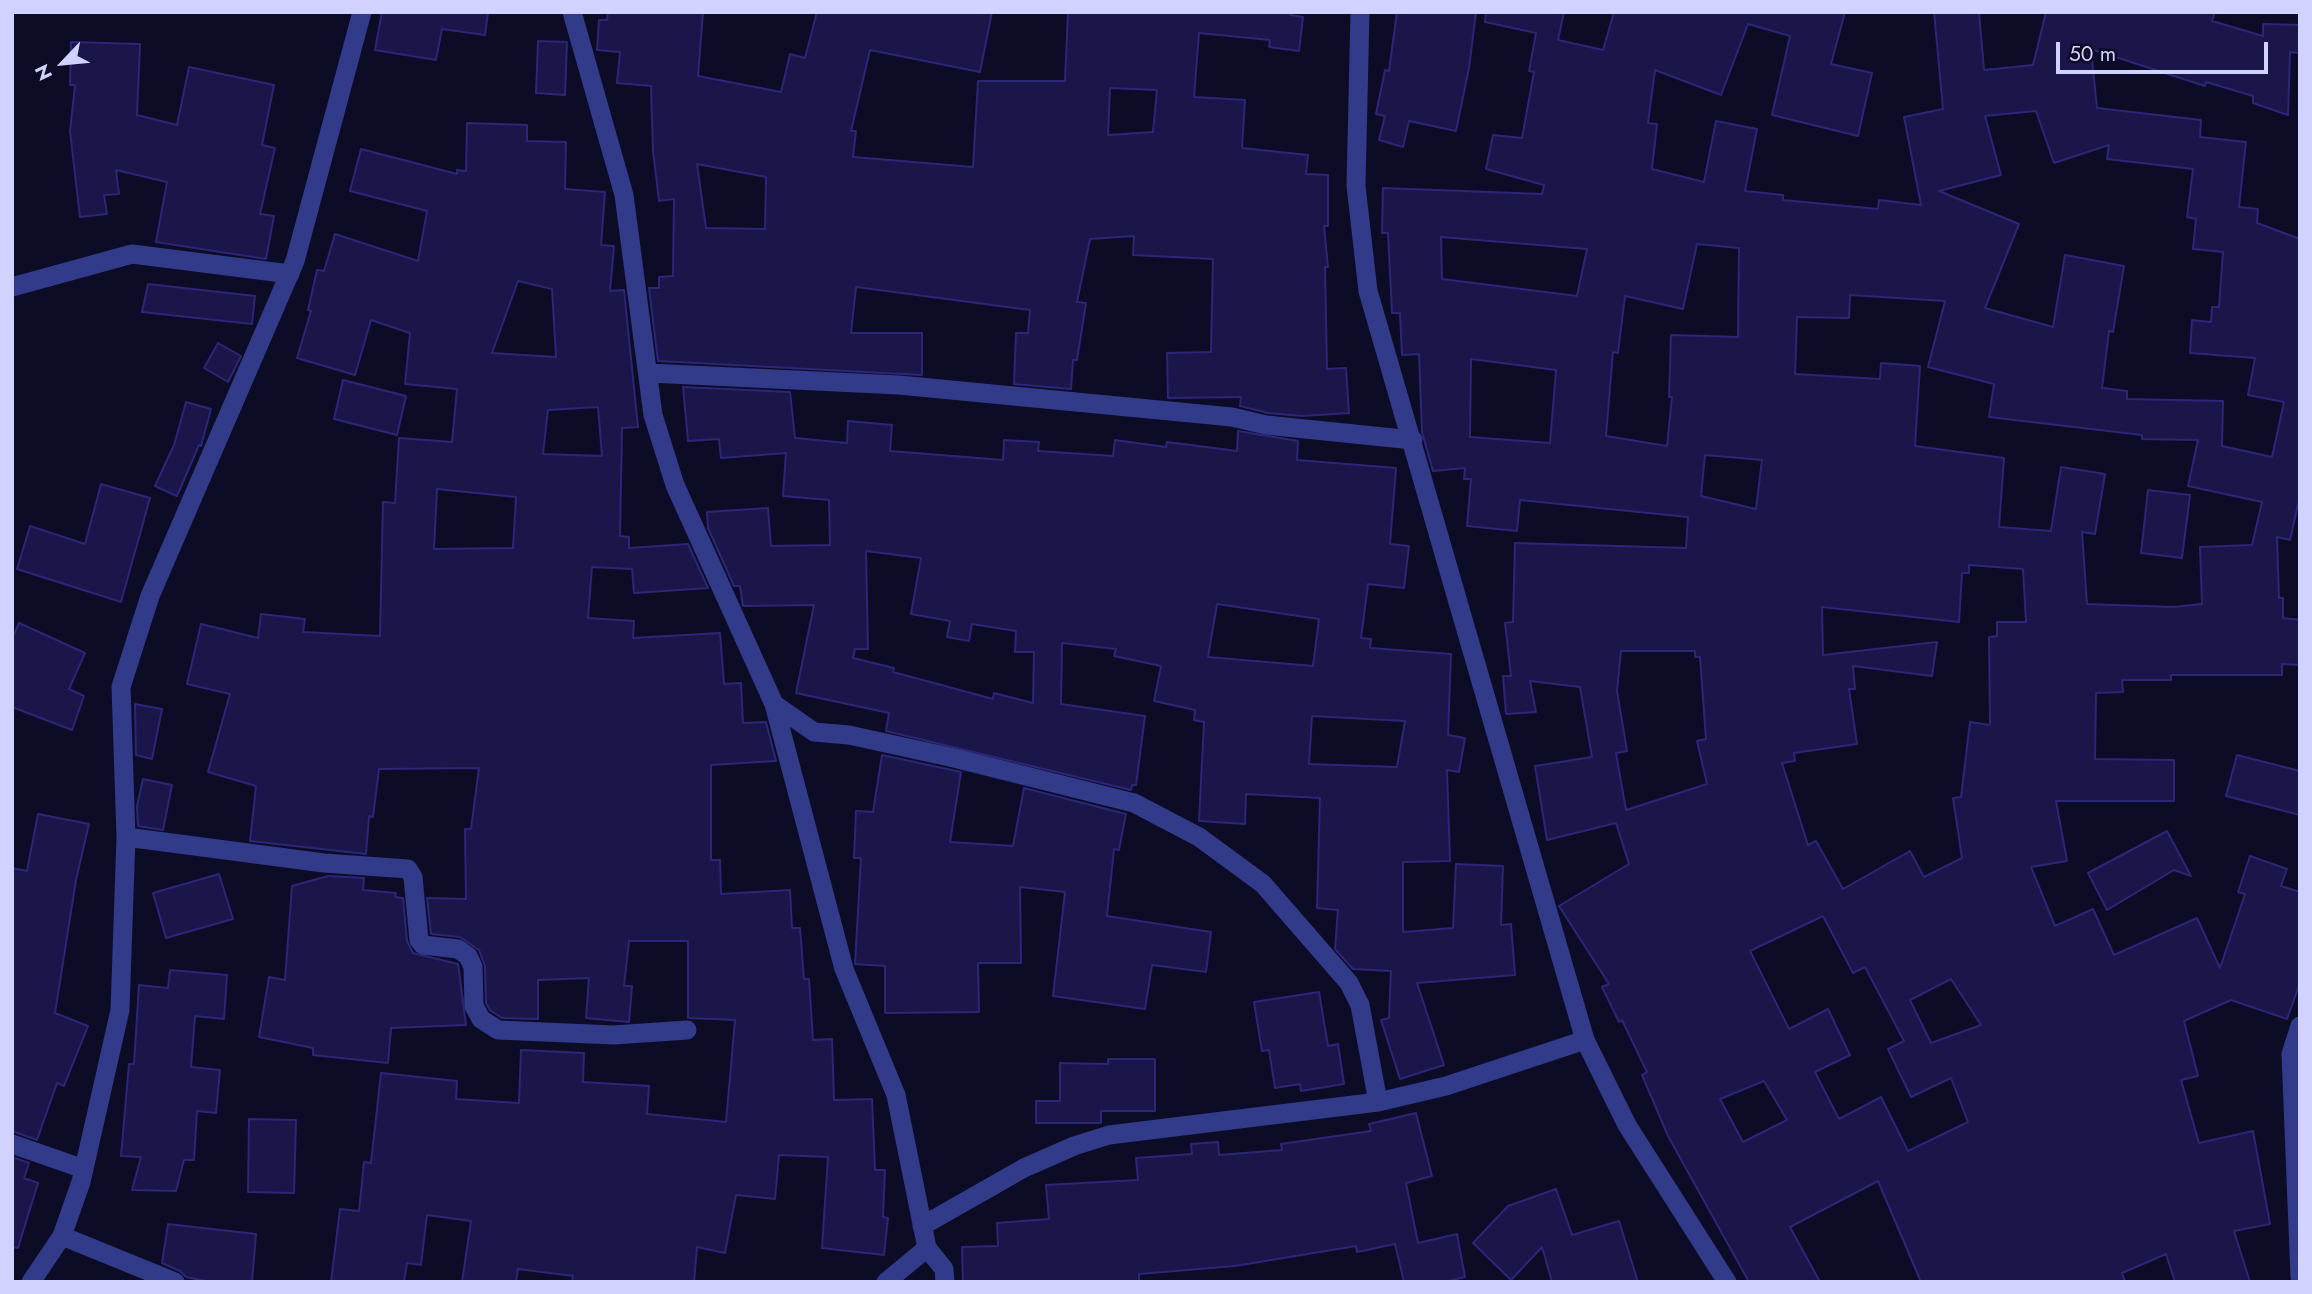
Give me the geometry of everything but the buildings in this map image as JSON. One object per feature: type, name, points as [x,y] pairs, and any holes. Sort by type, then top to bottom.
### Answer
[{"type":"street","points":[[31,1282],[62,1236],[84,1169],[120,1010],[126,837],[121,687],[150,597],[290,274],[362,12]]},
{"type":"street","points":[[572,12],[624,195],[653,415],[675,485],[774,704],[844,969],[897,1095],[927,1248],[944,1269],[946,1282]]},
{"type":"street","points":[[1360,12],[1356,186],[1368,291],[1585,1040],[1627,1125],[1727,1282]]},
{"type":"street","points":[[12,288],[132,254],[290,274]]},
{"type":"street","points":[[649,373],[899,385],[1232,417],[1266,425],[1413,440]]},
{"type":"street","points":[[774,704],[814,732],[849,735],[954,758],[1134,803],[1199,837],[1263,884],[1349,983],[1360,1005],[1378,1102]]},
{"type":"street","points":[[126,837],[324,863],[408,869],[414,877],[419,940],[423,944],[458,949],[468,956],[473,967],[474,1006],[481,1019],[498,1030],[614,1035],[687,1030]]},
{"type":"street","points":[[2300,1026],[2291,1054],[2300,1277]]},
{"type":"street","points":[[922,1226],[1024,1168],[1074,1146],[1109,1135],[1378,1102],[1446,1086],[1585,1040]]},
{"type":"street","points":[[12,1144],[84,1169]]},
{"type":"street","points":[[62,1236],[174,1282]]},
{"type":"street","points":[[886,1282],[927,1248]]}]
